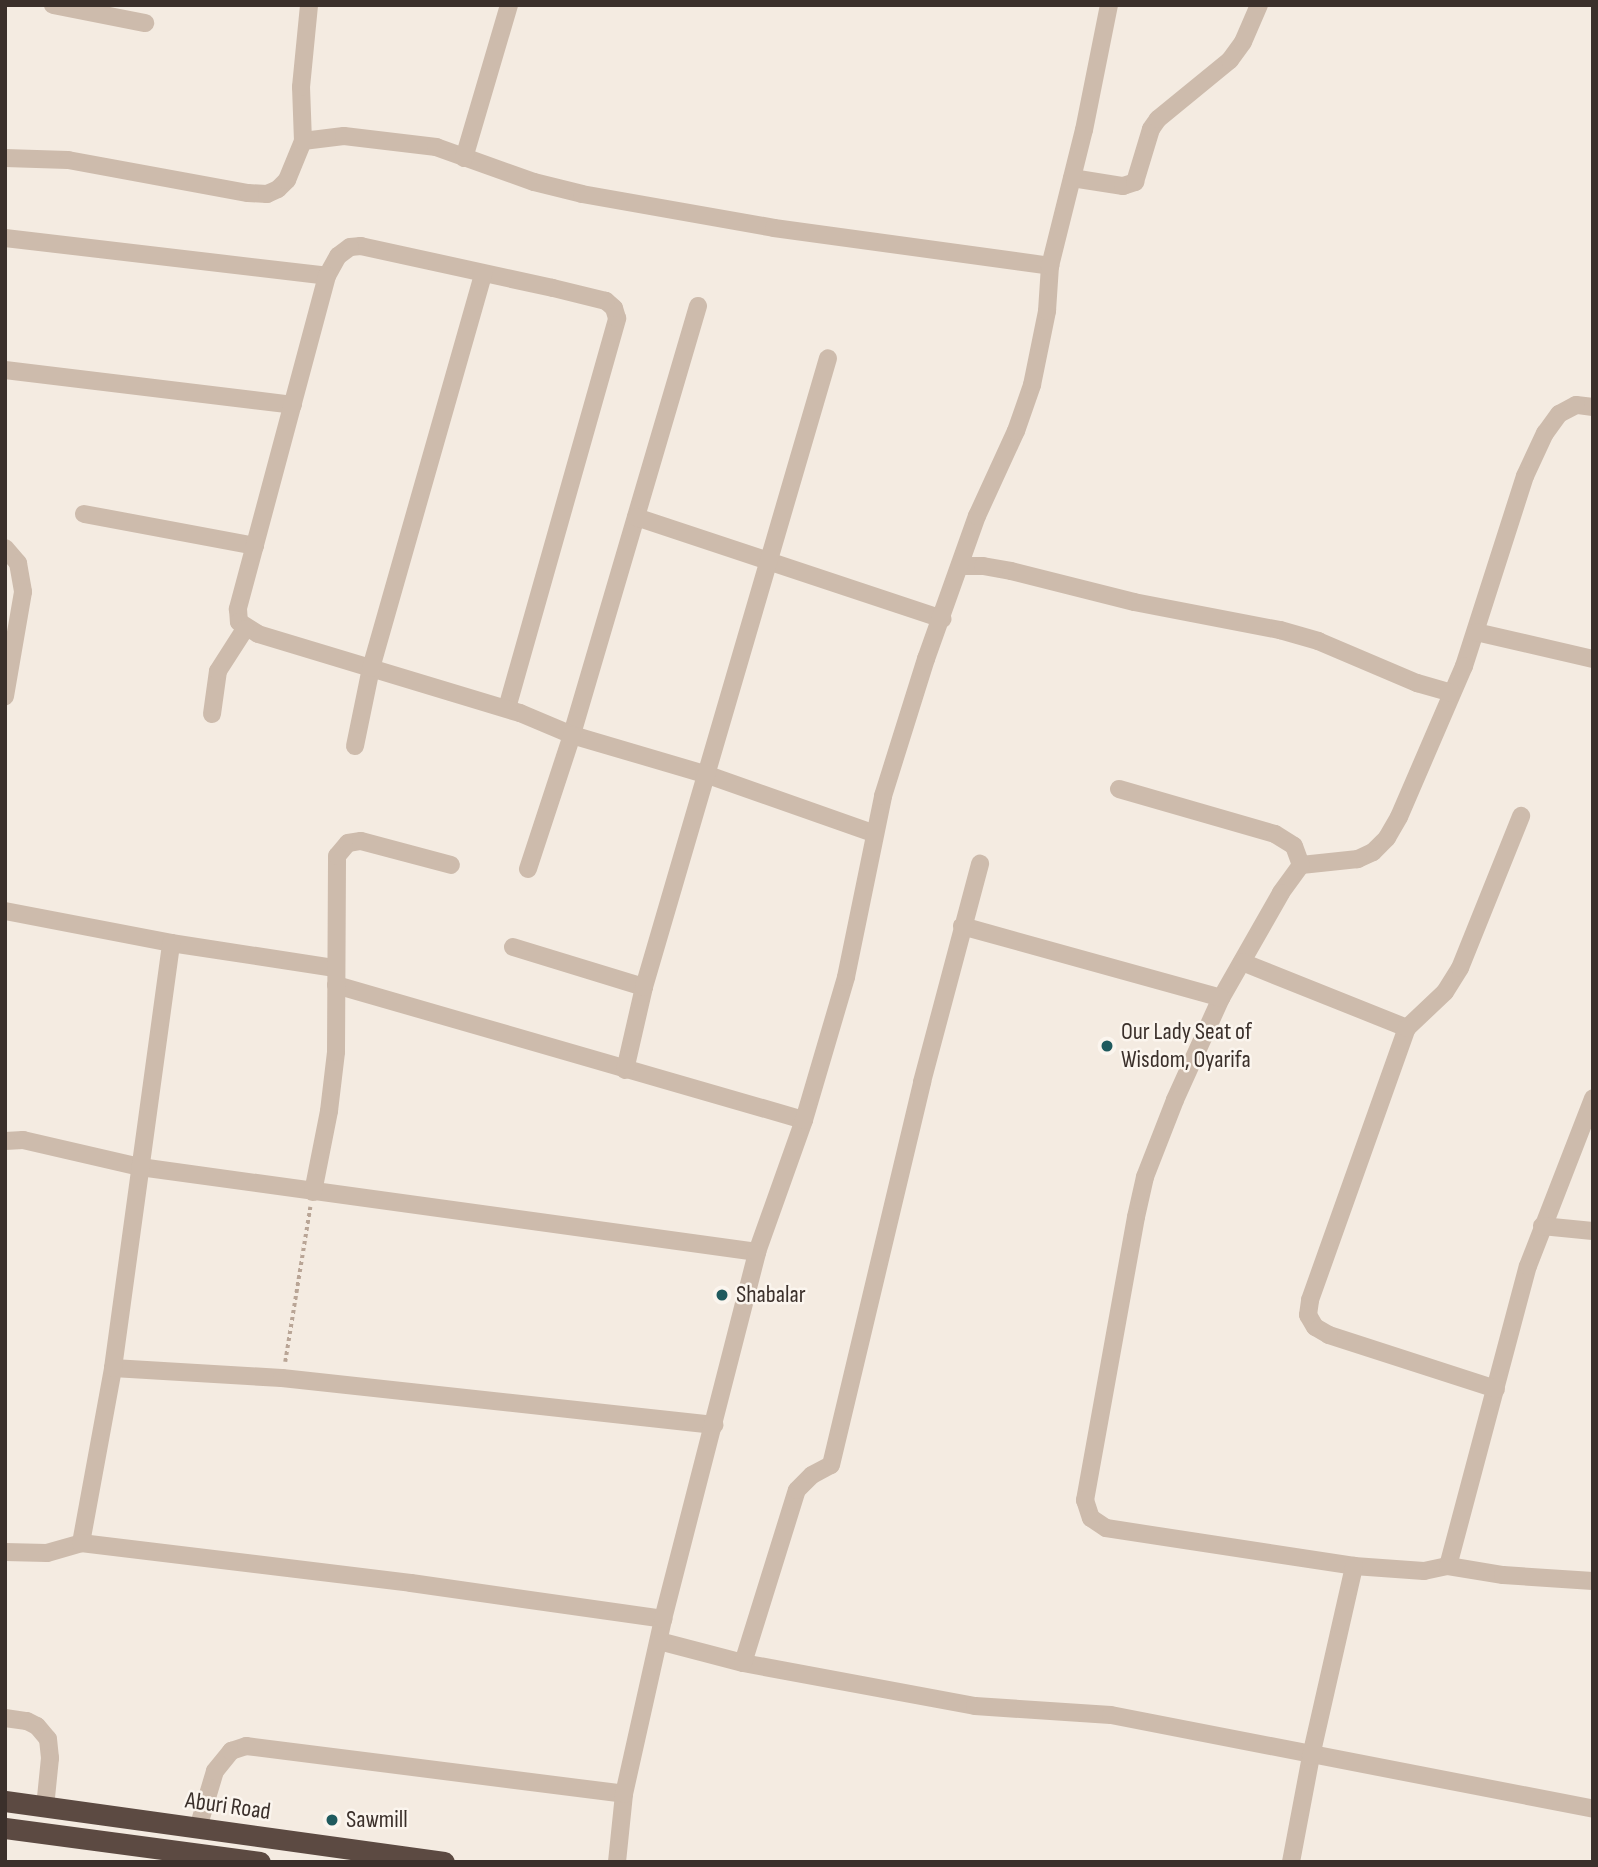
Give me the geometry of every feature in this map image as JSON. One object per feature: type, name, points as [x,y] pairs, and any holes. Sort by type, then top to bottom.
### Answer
[{"type":"highway","name":"Aburi Road","points":[[5,1801],[444,1862]]},
{"type":"highway","name":"Aburi Road","points":[[5,1828],[260,1862]]},
{"type":"street","points":[[53,5],[145,23]]},
{"type":"street","points":[[5,158],[68,160],[248,193],[267,194],[278,189],[286,180],[303,141],[301,86],[309,5]]},
{"type":"street","points":[[464,158],[509,5]]},
{"type":"street","points":[[617,1862],[624,1794],[663,1619],[757,1252],[804,1120],[846,976],[873,833],[926,659],[987,493],[1025,410],[1047,311],[1050,267],[1110,5]]},
{"type":"street","points":[[1072,178],[1123,186],[1135,182],[1151,129],[1158,119],[1230,60],[1243,42],[1259,5]]},
{"type":"street","points":[[303,141],[344,136],[436,148],[534,182],[651,207],[774,228],[1050,267]]},
{"type":"street","points":[[5,238],[327,276]]},
{"type":"street","points":[[507,708],[617,318],[614,308],[606,301],[361,246],[350,247],[338,257],[327,276],[238,609],[239,622],[245,629],[507,708],[572,736],[708,775],[873,833]]},
{"type":"street","points":[[355,746],[371,668],[483,274]]},
{"type":"street","points":[[528,869],[572,736],[698,306]]},
{"type":"street","points":[[625,1070],[644,987],[828,358]]},
{"type":"street","points":[[5,370],[293,405]]},
{"type":"street","points":[[1593,407],[1576,405],[1559,414],[1545,433],[1525,476],[1476,632],[1399,817],[1387,838],[1373,852],[1358,859],[1301,864],[1280,893],[1221,998],[1175,1100],[1145,1177],[1085,1500],[1091,1518],[1106,1528],[1354,1566],[1424,1571],[1448,1566],[1503,1575],[1593,1581]]},
{"type":"street","points":[[84,514],[255,546]]},
{"type":"street","points":[[636,517],[942,619]]},
{"type":"street","points":[[5,548],[18,563],[23,592],[5,696]]},
{"type":"street","points":[[960,566],[1011,570],[1134,602],[1280,630],[1318,641],[1417,683],[1452,692]]},
{"type":"street","points":[[212,714],[218,671],[245,629]]},
{"type":"street","points":[[1476,632],[1593,659]]},
{"type":"street","points":[[1119,789],[1275,834],[1294,846],[1301,864]]},
{"type":"street","points":[[1496,1389],[1329,1335],[1315,1327],[1308,1315],[1310,1300],[1407,1028],[1445,992],[1460,968],[1521,816]]},
{"type":"street","points":[[313,1192],[329,1111],[336,1052],[337,856],[348,843],[361,841],[451,865]]},
{"type":"street","points":[[743,1663],[797,1490],[812,1475],[831,1465],[962,926],[980,864]]},
{"type":"street","points":[[5,911],[336,976],[625,1070],[804,1120]]},
{"type":"street","points":[[962,926],[1221,998]]},
{"type":"street","points":[[81,1543],[113,1368],[171,943]]},
{"type":"street","points":[[513,947],[644,987]]},
{"type":"street","points":[[1242,962],[1407,1028]]},
{"type":"street","points":[[1448,1566],[1542,1226],[1593,1098]]},
{"type":"street","points":[[5,1141],[23,1140],[139,1167],[757,1252]]},
{"type":"street","points":[[1542,1226],[1593,1231]]},
{"type":"street","points":[[113,1368],[282,1378],[714,1425]]},
{"type":"street","points":[[5,1552],[47,1553],[81,1543],[411,1583],[663,1619]]},
{"type":"street","points":[[1291,1862],[1311,1756],[1354,1566]]},
{"type":"street","points":[[659,1641],[743,1663],[975,1706],[1111,1715],[1593,1809]]},
{"type":"street","points":[[5,1718],[27,1721],[37,1726],[48,1739],[50,1758],[45,1807]]},
{"type":"street","points":[[198,1828],[215,1771],[231,1751],[246,1746],[624,1794]]},
{"type":"path","points":[[282,1378],[313,1192]]},
{"type":"place","name":"Our Lady Seat of Wisdom, Oyarifa","points":[[1107,1046]]},
{"type":"place","name":"Shabalar","points":[[722,1295]]},
{"type":"place","name":"Sawmill","points":[[332,1820]]}]
